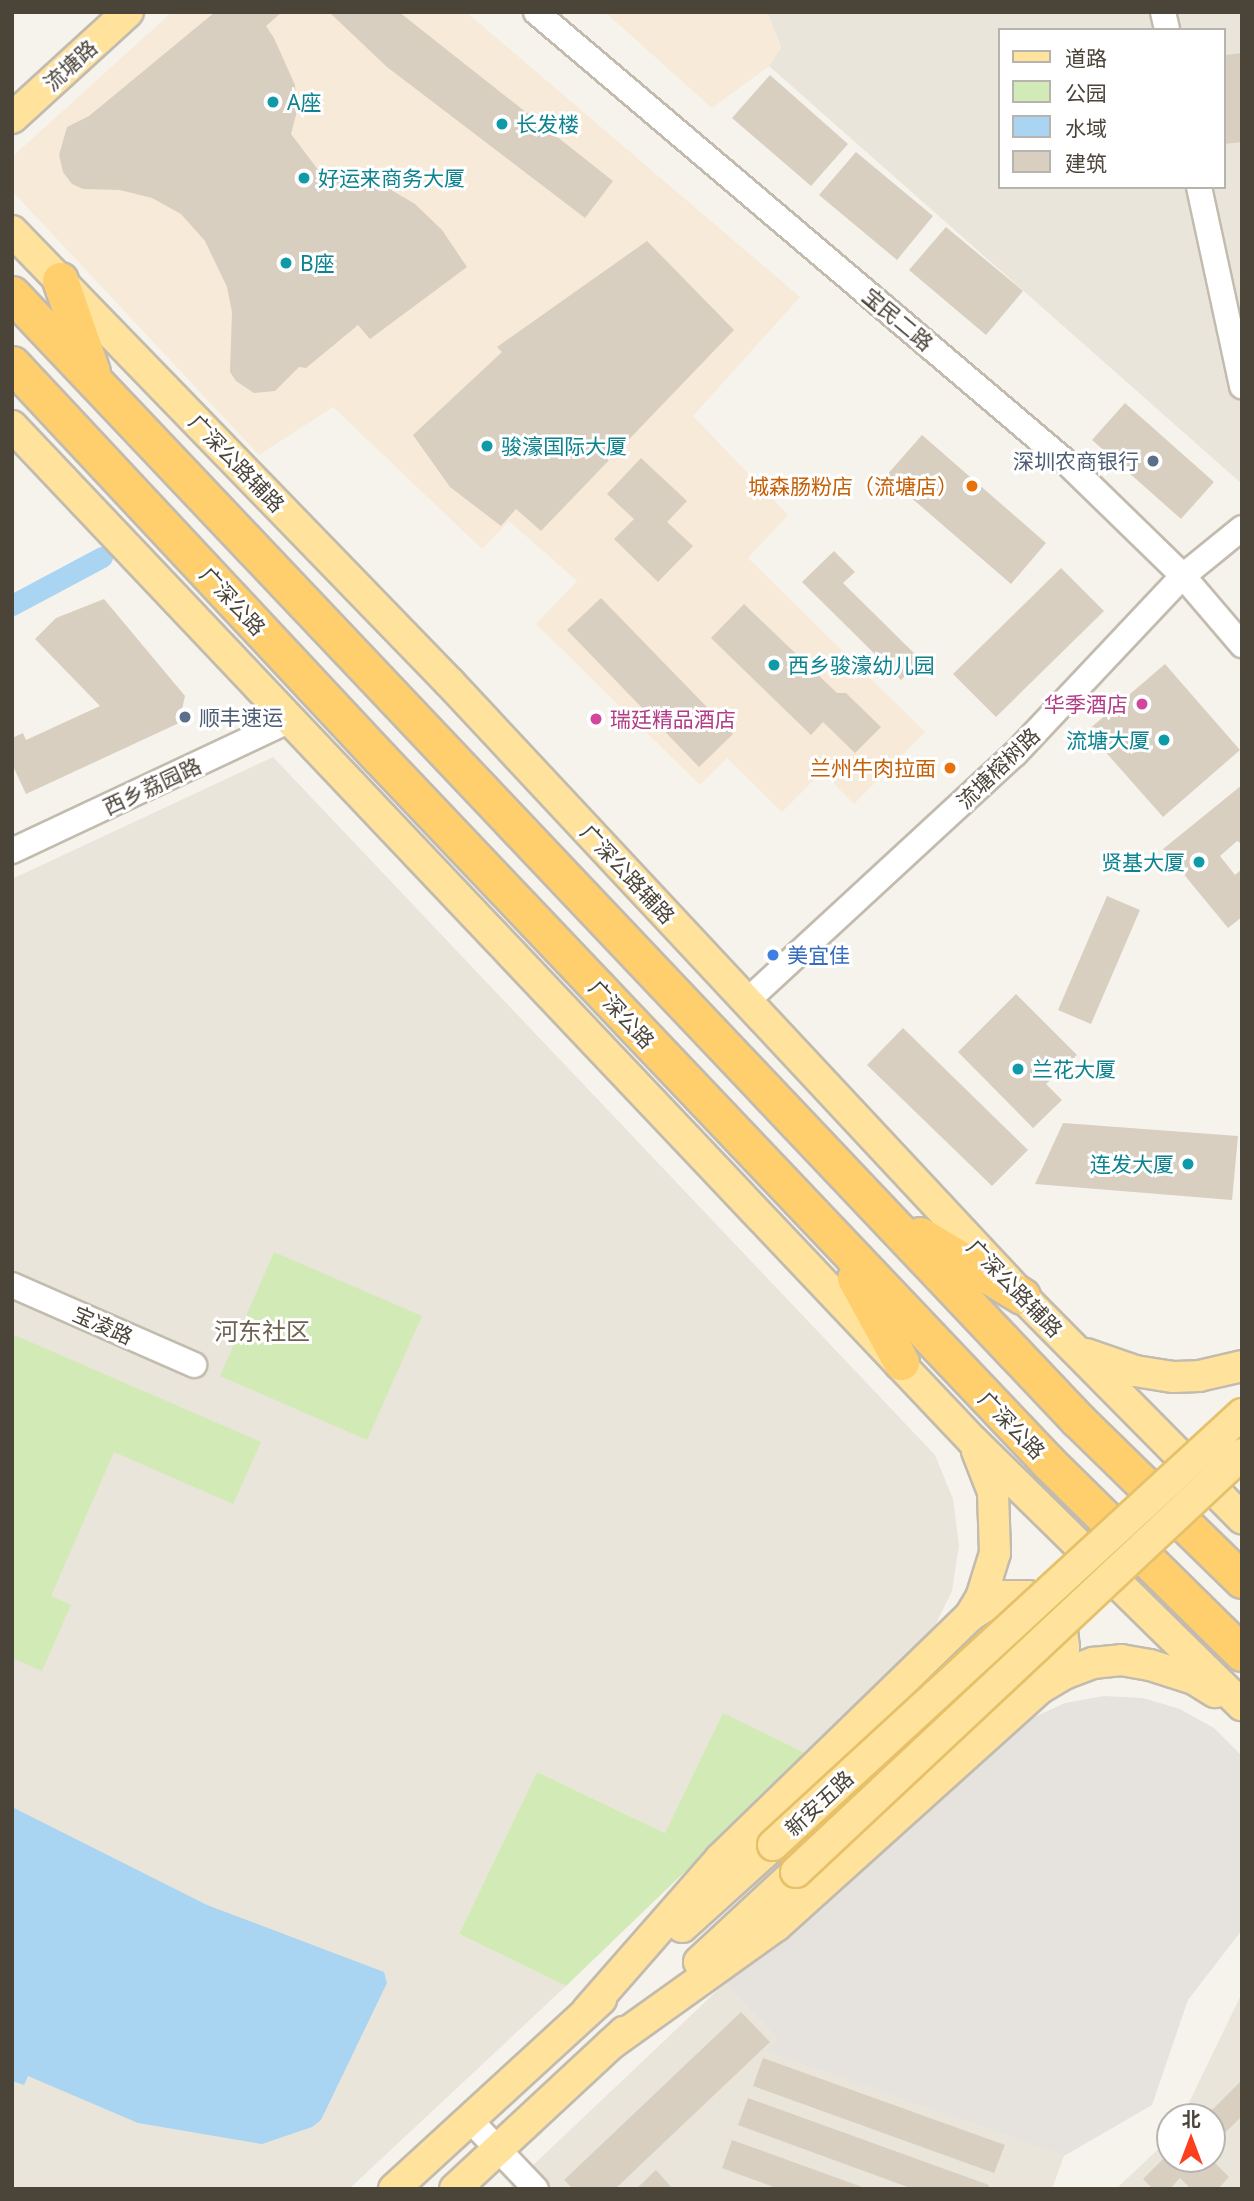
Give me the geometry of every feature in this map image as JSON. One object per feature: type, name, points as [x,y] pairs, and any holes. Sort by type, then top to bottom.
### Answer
[{"type":"highway","points":[[60,280],[96,382]]},
{"type":"highway","points":[[12,295],[1078,1420],[1242,1580]]},
{"type":"highway","name":"广深公路","points":[[12,364],[831,1235],[1048,1462],[1242,1653]]},
{"type":"highway","points":[[884,1213],[1022,1296]]},
{"type":"highway","points":[[831,1235],[901,1362]]},
{"type":"main road","name":"流塘路","points":[[12,118],[128,12]]},
{"type":"main road","name":"广深公路辅路","points":[[12,231],[450,683],[1022,1296],[1242,1518]]},
{"type":"main road","points":[[12,426],[973,1441],[1242,1707]]},
{"type":"main road","points":[[1073,1348],[1135,1371],[1174,1377],[1199,1376],[1242,1366]]},
{"type":"main road","name":"新安五路","points":[[394,2189],[587,2011],[774,1845],[1242,1414]]},
{"type":"main road","points":[[970,1616],[981,1598],[995,1553],[993,1492],[973,1441]]},
{"type":"main road","name":"新安五路","points":[[455,2189],[1242,1454]]},
{"type":"main road","points":[[587,2011],[720,1859],[970,1616],[1001,1596],[1015,1594],[1028,1596],[1043,1604],[1055,1616],[1062,1631],[1064,1648],[1060,1664],[1039,1689],[776,1926],[611,2044]]},
{"type":"main road","points":[[1039,1689],[1093,1663],[1121,1660],[1150,1665],[1194,1679],[1242,1707]]},
{"type":"street","name":"宝民二路","points":[[536,12],[1067,463],[1183,576],[1242,645]]},
{"type":"street","points":[[1199,189],[1242,386]]},
{"type":"street","name":"流塘榕树路","points":[[747,1001],[1015,754],[1183,576],[1242,528]]},
{"type":"street","name":"西乡荔园路","points":[[12,851],[291,720]]},
{"type":"street","name":"宝凌路","points":[[12,1284],[194,1365]]},
{"type":"street","points":[[469,2119],[536,2189]]},
{"type":"shaded area","points":[[172,12],[466,12],[800,297],[693,416],[788,515],[748,558],[925,732],[854,804],[822,772],[782,812],[727,758],[700,785],[536,624],[577,581],[509,521],[482,549],[333,407],[259,455],[12,191],[12,157]]},
{"type":"shaded area","points":[[605,12],[767,12],[781,48],[769,66],[712,108]]},
{"type":"shaded area","points":[[767,12],[1242,12],[1242,484],[769,66],[781,47]]},
{"type":"shaded area","points":[[273,757],[935,1455],[953,1499],[959,1545],[952,1591],[931,1634],[807,1754],[723,1714],[665,1833],[537,1772],[459,1934],[566,1986],[349,2189],[12,2189],[12,879]]},
{"type":"shaded area","points":[[1104,1696],[1143,1698],[1180,1709],[1214,1728],[1242,1756],[1242,1930],[1188,2000],[1152,2105],[1064,2156],[765,2051],[778,2038],[725,1983],[1030,1719],[1065,1703]]},
{"type":"shaded area","points":[[725,1983],[779,2038],[766,2051],[1064,2156],[1052,2189],[508,2189]]},
{"type":"shaded area","points":[[1242,1993],[1242,2189],[1116,2189],[1156,2151],[1156,2173],[1226,2173],[1226,2103],[1189,2103]]},
{"type":"green space","points":[[274,1252],[422,1316],[367,1440],[220,1376]]},
{"type":"green space","points":[[12,1334],[261,1442],[233,1504],[114,1452],[51,1596],[71,1605],[42,1671],[12,1658]]},
{"type":"green space","points":[[723,1713],[807,1754],[566,1986],[459,1934],[537,1772],[665,1833]]},
{"type":"water","points":[[12,1807],[207,1905],[384,1972],[387,1983],[321,2120],[312,2127],[262,2144],[138,2123],[28,2076],[24,2085],[12,2081]]},
{"type":"building","points":[[215,12],[282,12],[266,26],[295,85],[297,111],[291,134],[322,175],[345,173],[371,178],[415,204],[442,230],[467,267],[370,339],[358,325],[306,368],[299,367],[275,391],[254,393],[236,381],[230,372],[232,312],[227,287],[205,241],[181,214],[152,198],[120,190],[83,189],[72,184],[63,172],[59,155],[67,127],[89,116]]},
{"type":"building","points":[[329,12],[399,12],[613,181],[585,218],[387,67]]},
{"type":"building","points":[[1242,53],[1242,142],[1226,144],[1226,55]]},
{"type":"building","points":[[770,75],[848,144],[811,186],[732,118]]},
{"type":"building","points":[[856,152],[933,216],[897,260],[819,195]]},
{"type":"building","points":[[946,227],[1023,291],[986,335],[909,270]]},
{"type":"building","points":[[647,241],[734,330],[541,531],[516,509],[501,526],[450,487],[413,435],[502,352],[497,347]]},
{"type":"building","name":"深圳农商银行","points":[[1125,403],[1214,482],[1181,519],[1092,440]]},
{"type":"building","points":[[922,435],[1046,543],[1011,584],[886,476]]},
{"type":"building","points":[[641,458],[687,501],[667,522],[693,546],[658,582],[614,539],[634,519],[607,494]]},
{"type":"building","points":[[834,551],[855,572],[843,583],[921,660],[901,680],[802,582]]},
{"type":"building","points":[[1061,568],[1104,611],[996,717],[953,674]]},
{"type":"building","points":[[601,598],[733,734],[699,767],[567,630]]},
{"type":"building","points":[[104,599],[185,696],[179,723],[26,794],[12,764],[12,738],[23,733],[26,740],[100,706],[35,639],[56,618]]},
{"type":"building","name":"西乡骏濠幼儿园","points":[[744,604],[837,693],[846,693],[881,727],[855,753],[823,722],[811,735],[711,638]]},
{"type":"building","name":"流塘大厦","points":[[1165,664],[1240,750],[1163,817],[1087,731]]},
{"type":"building","name":"贤基大厦","points":[[1242,785],[1242,844],[1237,841],[1220,856],[1235,875],[1242,869],[1242,917],[1228,928],[1163,849]]},
{"type":"building","points":[[1107,896],[1140,910],[1091,1024],[1058,1010]]},
{"type":"building","name":"兰花大厦","points":[[1016,994],[1077,1055],[1046,1084],[1062,1100],[1033,1128],[958,1052]]},
{"type":"building","points":[[903,1028],[1028,1150],[992,1186],[867,1065]]},
{"type":"building","points":[[1063,1123],[1238,1136],[1232,1200],[1035,1184]]},
{"type":"building","points":[[741,2012],[770,2042],[615,2189],[573,2189],[564,2180]]},
{"type":"building","points":[[763,2058],[1005,2145],[994,2173],[753,2086]]},
{"type":"building","points":[[1242,2080],[1242,2116],[1226,2132],[1226,2103],[1219,2103]]},
{"type":"building","points":[[748,2098],[989,2185],[988,2189],[913,2189],[738,2125]]},
{"type":"building","points":[[732,2140],[865,2189],[779,2189],[722,2168]]},
{"type":"building","points":[[1156,2166],[1156,2173],[1225,2173],[1229,2177],[1218,2189],[1185,2189],[1188,2186],[1180,2178],[1170,2189],[1153,2189],[1143,2179]]},
{"type":"building","points":[[656,2170],[673,2189],[636,2189]]},
{"type":"waterway","points":[[12,605],[102,557]]},
{"type":"place","name":"A座","points":[[273,102]]},
{"type":"place","name":"长发楼","points":[[502,124]]},
{"type":"place","name":"好运来商务大厦","points":[[304,178]]},
{"type":"place","name":"B座","points":[[286,263]]},
{"type":"place","name":"骏濠国际大厦","points":[[487,446]]},
{"type":"place","name":"深圳农商银行","points":[[1153,461]]},
{"type":"place","name":"城森肠粉店（流塘店）","points":[[972,486]]},
{"type":"place","name":"西乡骏濠幼儿园","points":[[774,665]]},
{"type":"place","name":"华季酒店","points":[[1142,704]]},
{"type":"place","name":"顺丰速运","points":[[185,717]]},
{"type":"place","name":"瑞廷精品酒店","points":[[596,719]]},
{"type":"place","name":"流塘大厦","points":[[1164,740]]},
{"type":"place","name":"兰州牛肉拉面","points":[[950,768]]},
{"type":"place","name":"贤基大厦","points":[[1199,862]]},
{"type":"place","name":"美宜佳","points":[[773,955]]},
{"type":"place","name":"兰花大厦","points":[[1018,1069]]},
{"type":"place","name":"连发大厦","points":[[1188,1164]]},
{"type":"district","name":"河东社区","points":[[262,1331]]}]
